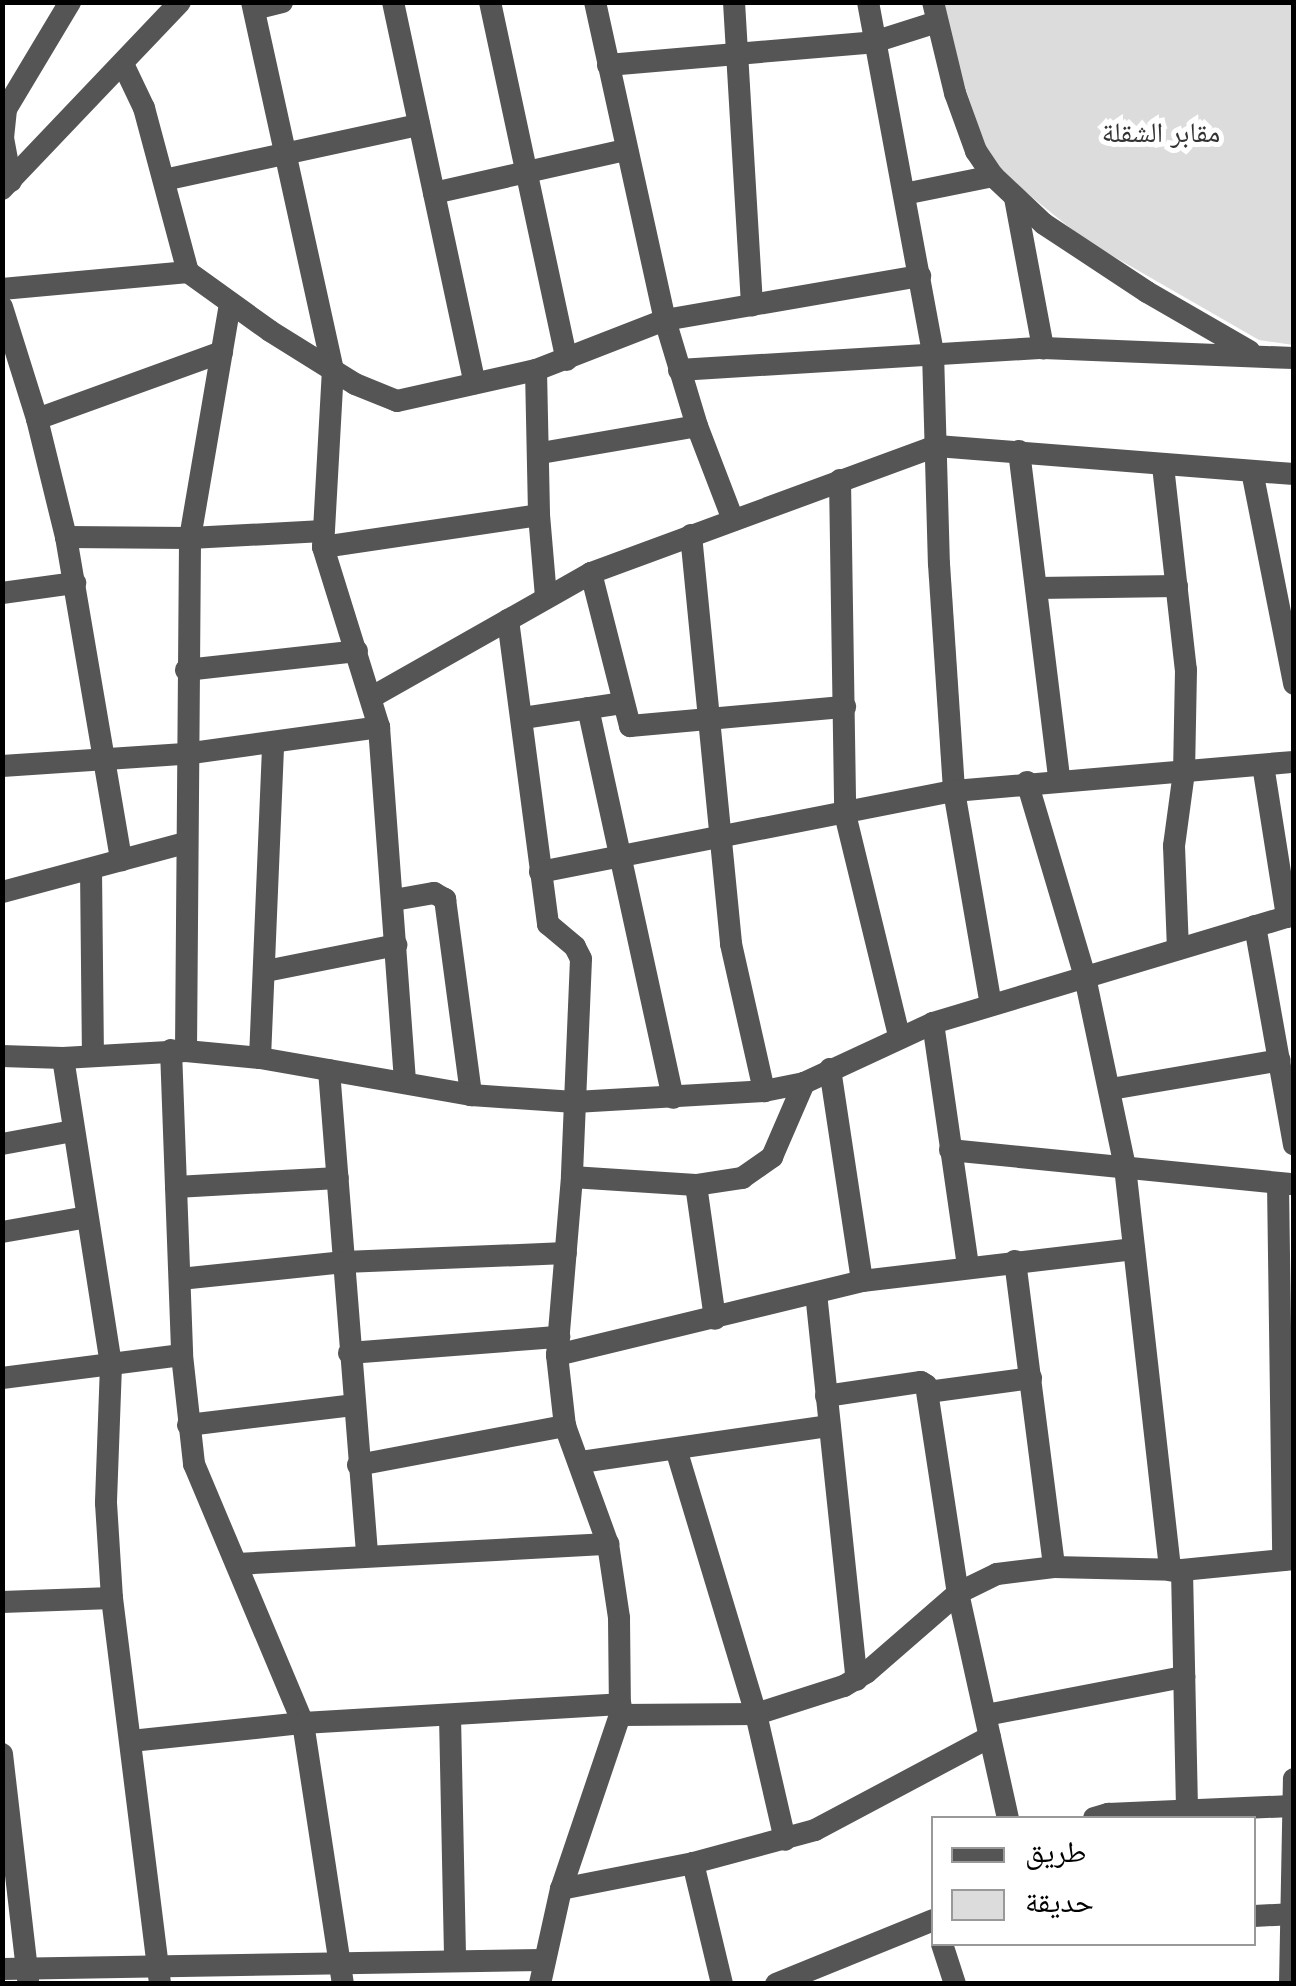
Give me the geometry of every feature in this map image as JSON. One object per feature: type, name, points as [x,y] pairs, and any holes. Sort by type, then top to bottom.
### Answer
[{"type":"street","points":[[7,185],[3,138],[6,110],[70,2]]},
{"type":"street","points":[[282,2],[253,6],[333,370],[323,539],[379,727],[405,1082]]},
{"type":"street","points":[[490,2],[566,360]]},
{"type":"street","points":[[594,2],[665,320],[697,426],[733,520]]},
{"type":"street","points":[[734,2],[752,304]]},
{"type":"street","points":[[868,2],[933,352],[939,564],[954,791],[991,1005]]},
{"type":"street","points":[[393,3],[475,383]]},
{"type":"street","points":[[7,185],[123,64],[171,6]]},
{"type":"street","points":[[608,65],[874,42],[935,12],[976,151],[993,176],[1044,224],[1148,292],[1254,354]]},
{"type":"street","points":[[123,64],[138,89],[188,272],[230,304],[376,396],[398,401],[536,370],[665,320],[920,276]]},
{"type":"street","points":[[164,180],[419,125]]},
{"type":"street","points":[[434,193],[625,150]]},
{"type":"street","points":[[904,194],[993,176]]},
{"type":"street","points":[[1015,198],[1043,348]]},
{"type":"street","points":[[2,289],[188,272]]},
{"type":"street","points":[[230,304],[190,538],[176,1187],[182,1355],[188,1425],[200,1482],[304,1723],[343,1974]]},
{"type":"street","points":[[2,307],[37,420],[66,537],[121,860]]},
{"type":"street","points":[[680,370],[1043,348],[1294,358]]},
{"type":"street","points":[[37,420],[222,352]]},
{"type":"street","points":[[536,370],[541,453],[539,515],[546,596]]},
{"type":"street","points":[[541,453],[697,426]]},
{"type":"street","points":[[372,697],[591,574],[937,446],[1294,474]]},
{"type":"street","points":[[1019,452],[1059,779]]},
{"type":"street","points":[[1163,466],[1186,670],[1184,772],[1174,846],[1178,949]]},
{"type":"street","points":[[1252,471],[1294,684]]},
{"type":"street","points":[[840,480],[846,814],[900,1036]]},
{"type":"street","points":[[66,537],[323,539],[539,515]]},
{"type":"street","points":[[692,535],[731,944],[764,1091]]},
{"type":"street","points":[[591,574],[627,721],[635,728],[710,717],[845,707]]},
{"type":"street","points":[[2,593],[75,583]]},
{"type":"street","points":[[1037,588],[1177,586]]},
{"type":"street","points":[[2,1969],[28,1976],[343,1974],[456,1960],[541,1972],[560,1889],[620,1710],[619,1618],[608,1544],[582,1462],[565,1426],[558,1346],[572,1177],[581,960],[575,947],[548,924],[508,620]]},
{"type":"street","points":[[186,670],[357,651]]},
{"type":"street","points":[[522,718],[622,703]]},
{"type":"street","points":[[588,708],[673,1098]]},
{"type":"street","points":[[2,766],[186,754],[379,727]]},
{"type":"street","points":[[260,1058],[273,742]]},
{"type":"street","points":[[540,872],[954,791],[1059,779],[1294,762]]},
{"type":"street","points":[[2,1056],[63,1058],[178,1051],[260,1058],[471,1095],[576,1102],[764,1091],[804,1083],[932,1023],[1290,916],[1263,765]]},
{"type":"street","points":[[1027,782],[1086,976],[1126,1167],[1176,1571],[1184,1677],[1187,1810]]},
{"type":"street","points":[[2,892],[186,843]]},
{"type":"street","points":[[90,869],[92,1056]]},
{"type":"street","points":[[394,900],[434,893],[446,899],[471,1095]]},
{"type":"street","points":[[1255,926],[1294,1145]]},
{"type":"street","points":[[266,972],[396,945]]},
{"type":"street","points":[[932,1023],[968,1267]]},
{"type":"street","points":[[63,1058],[111,1365],[106,1502],[112,1598],[160,1975]]},
{"type":"street","points":[[1111,1089],[1280,1060]]},
{"type":"street","points":[[329,1070],[366,1555]]},
{"type":"street","points":[[830,1070],[862,1281]]},
{"type":"street","points":[[572,1177],[696,1185],[721,1184],[758,1170],[783,1137],[804,1083]]},
{"type":"street","points":[[2,1144],[73,1131]]},
{"type":"street","points":[[130,1741],[304,1723],[450,1716],[620,1710],[756,1714],[857,1680],[958,1593],[996,1574],[1054,1567],[1176,1571],[1288,1560],[1286,1184],[950,1150]]},
{"type":"street","points":[[176,1187],[338,1178]]},
{"type":"street","points":[[696,1185],[715,1320]]},
{"type":"street","points":[[2,1232],[86,1218]]},
{"type":"street","points":[[350,1354],[558,1346],[715,1320],[862,1281],[1134,1250]]},
{"type":"street","points":[[180,1280],[344,1262],[566,1252]]},
{"type":"street","points":[[1015,1261],[1054,1567]]},
{"type":"street","points":[[816,1293],[857,1680]]},
{"type":"street","points":[[2,1378],[182,1355]]},
{"type":"street","points":[[928,1392],[1031,1378]]},
{"type":"street","points":[[826,1396],[921,1382],[928,1392],[958,1593],[1008,1816]]},
{"type":"street","points":[[188,1425],[353,1405]]},
{"type":"street","points":[[358,1466],[565,1426]]},
{"type":"street","points":[[582,1462],[829,1426]]},
{"type":"street","points":[[676,1449],[756,1714],[784,1840]]},
{"type":"street","points":[[236,1564],[608,1544]]},
{"type":"street","points":[[2,1602],[112,1598]]},
{"type":"street","points":[[560,1889],[693,1863],[815,1830],[988,1726],[1184,1677]]},
{"type":"street","points":[[450,1716],[456,1960]]},
{"type":"street","points":[[2,1754],[6,1828],[28,1976]]},
{"type":"street","points":[[1290,1984],[1288,1914],[1294,1780]]},
{"type":"street","points":[[1117,1816],[1292,1806]]},
{"type":"street","points":[[693,1863],[722,1984]]},
{"type":"street","points":[[1256,1916],[1288,1914]]},
{"type":"street","points":[[776,1984],[931,1921]]},
{"type":"street","points":[[943,1946],[955,1984]]},
{"type":"green space","name":"مقابر الشقلة","points":[[936,3],[1293,3],[1293,345],[1259,340],[1085,240],[992,165]]}]
